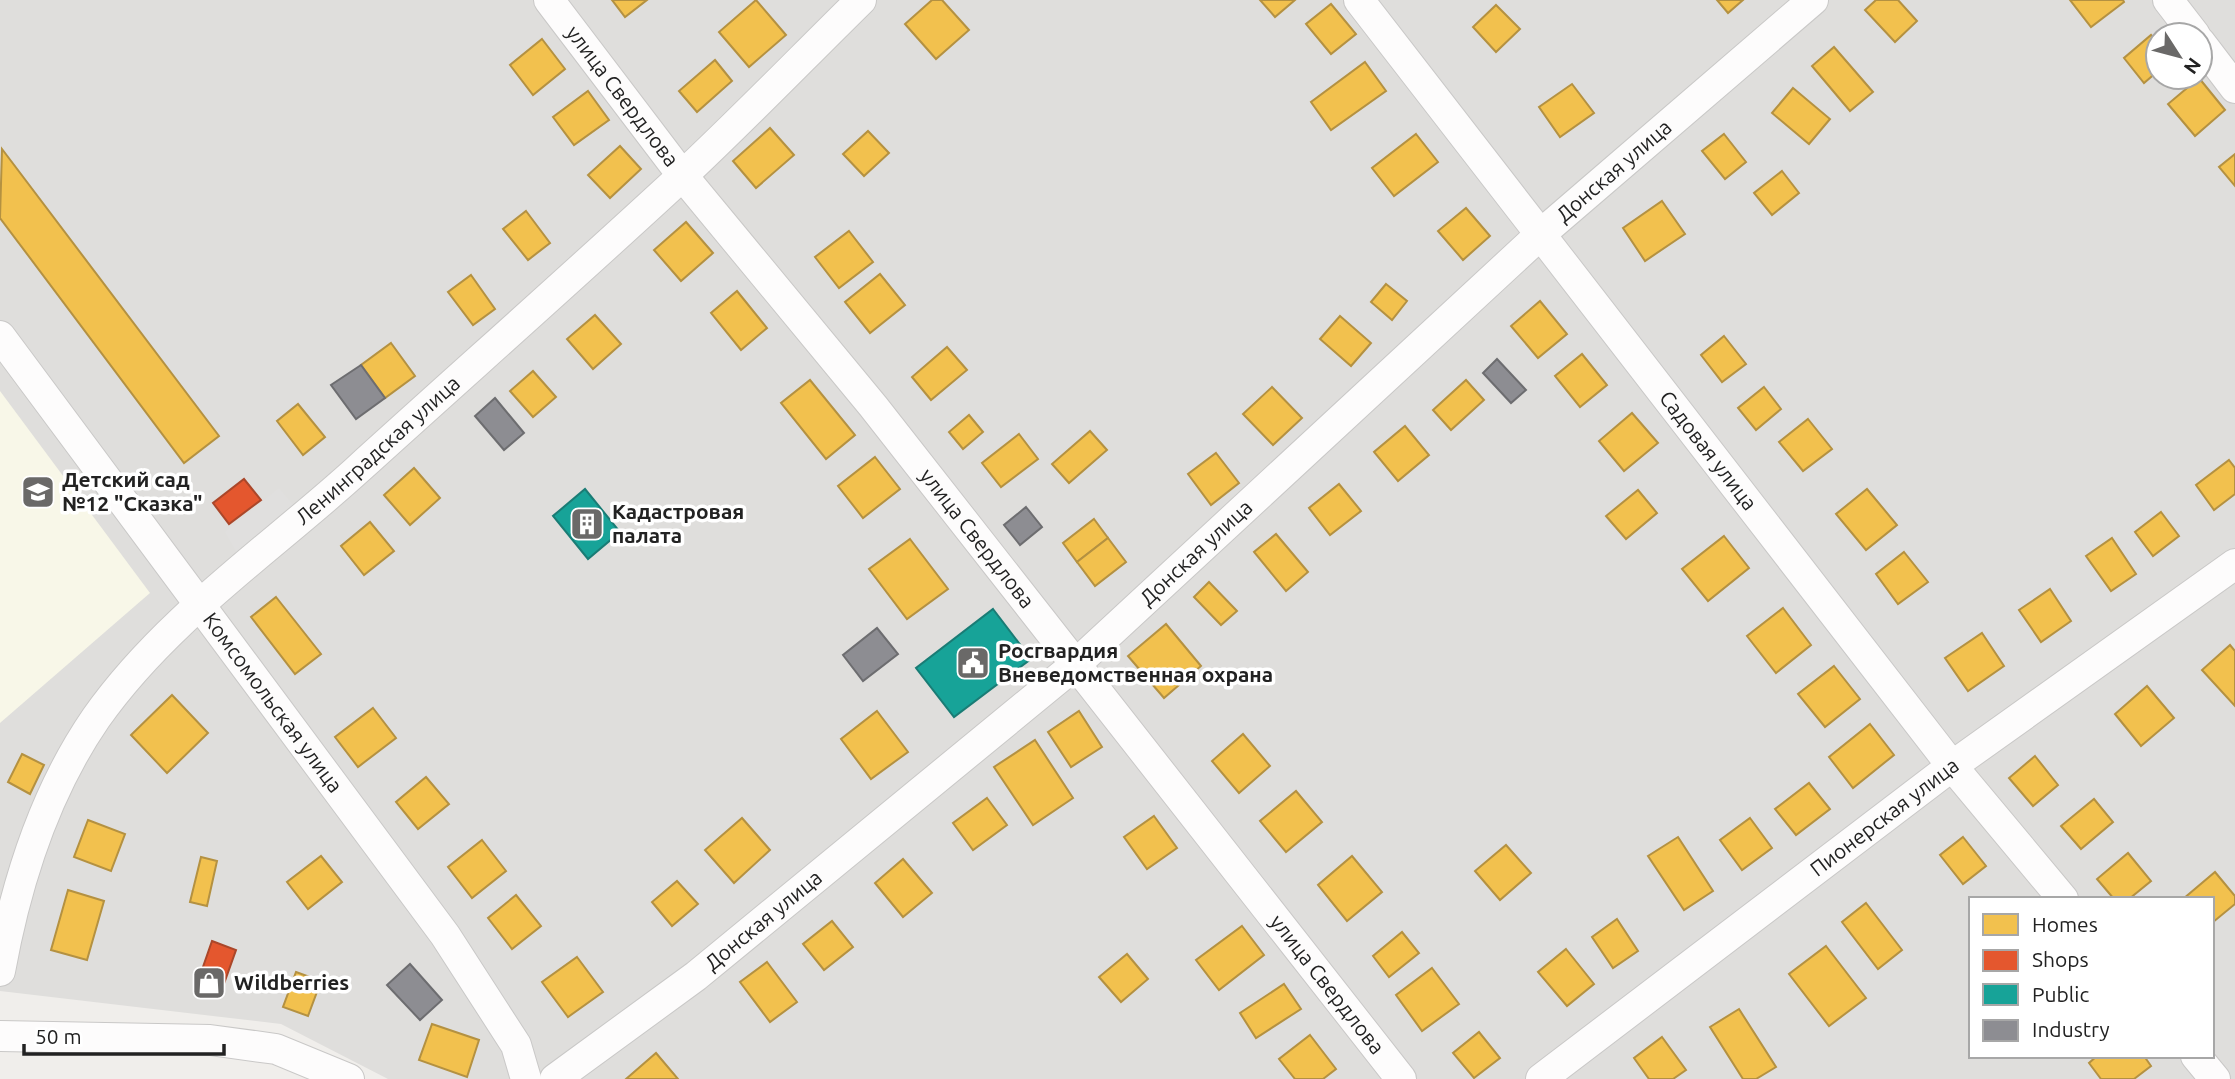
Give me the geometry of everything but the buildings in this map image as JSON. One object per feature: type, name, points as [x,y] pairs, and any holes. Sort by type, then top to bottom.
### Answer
[{"type":"street","name":"улица Свердлова","points":[[549,0],[682,176],[882,417],[1401,1079]]},
{"type":"street","name":"Ленинградская улица","points":[[0,971],[31,849],[48,806],[96,718],[132,675],[201,606],[333,492],[682,176],[861,0]]},
{"type":"street","name":"Садовая улица","points":[[1359,0],[1952,766],[2061,897]]},
{"type":"street","name":"Донская улица","points":[[555,1079],[696,976],[1075,665],[1542,233],[1813,0]]},
{"type":"street","points":[[2168,0],[2184,21]]},
{"type":"street","points":[[2214,60],[2235,88]]},
{"type":"street","name":"Комсомольская улица","points":[[0,336],[446,935],[516,1045],[526,1079]]},
{"type":"street","name":"Пионерская улица","points":[[1541,1079],[1952,766],[2235,564]]},
{"type":"street","points":[[0,1036],[210,1040],[276,1049],[349,1079]]},
{"type":"street","points":[[2198,1058],[2215,1079]]},
{"type":"shaded area","points":[[0,0],[2235,0],[2235,1079],[388,1079],[281,1024],[0,991]]},
{"type":"shaded area","name":"Детский сад №12 \"Сказка\"","points":[[0,391],[150,593],[0,723]]},
{"type":"shaded area","points":[[279,488],[300,513],[241,560],[225,532]]},
{"type":"place","name":"Детский сад №12 \"Сказка\"","points":[[38,492]]},
{"type":"place","name":"Кадастровая палата","points":[[587,524]]},
{"type":"place","name":"Росгвардия Вневедомственная охрана","points":[[973,663]]},
{"type":"place","name":"Wildberries","points":[[209,983]]}]
